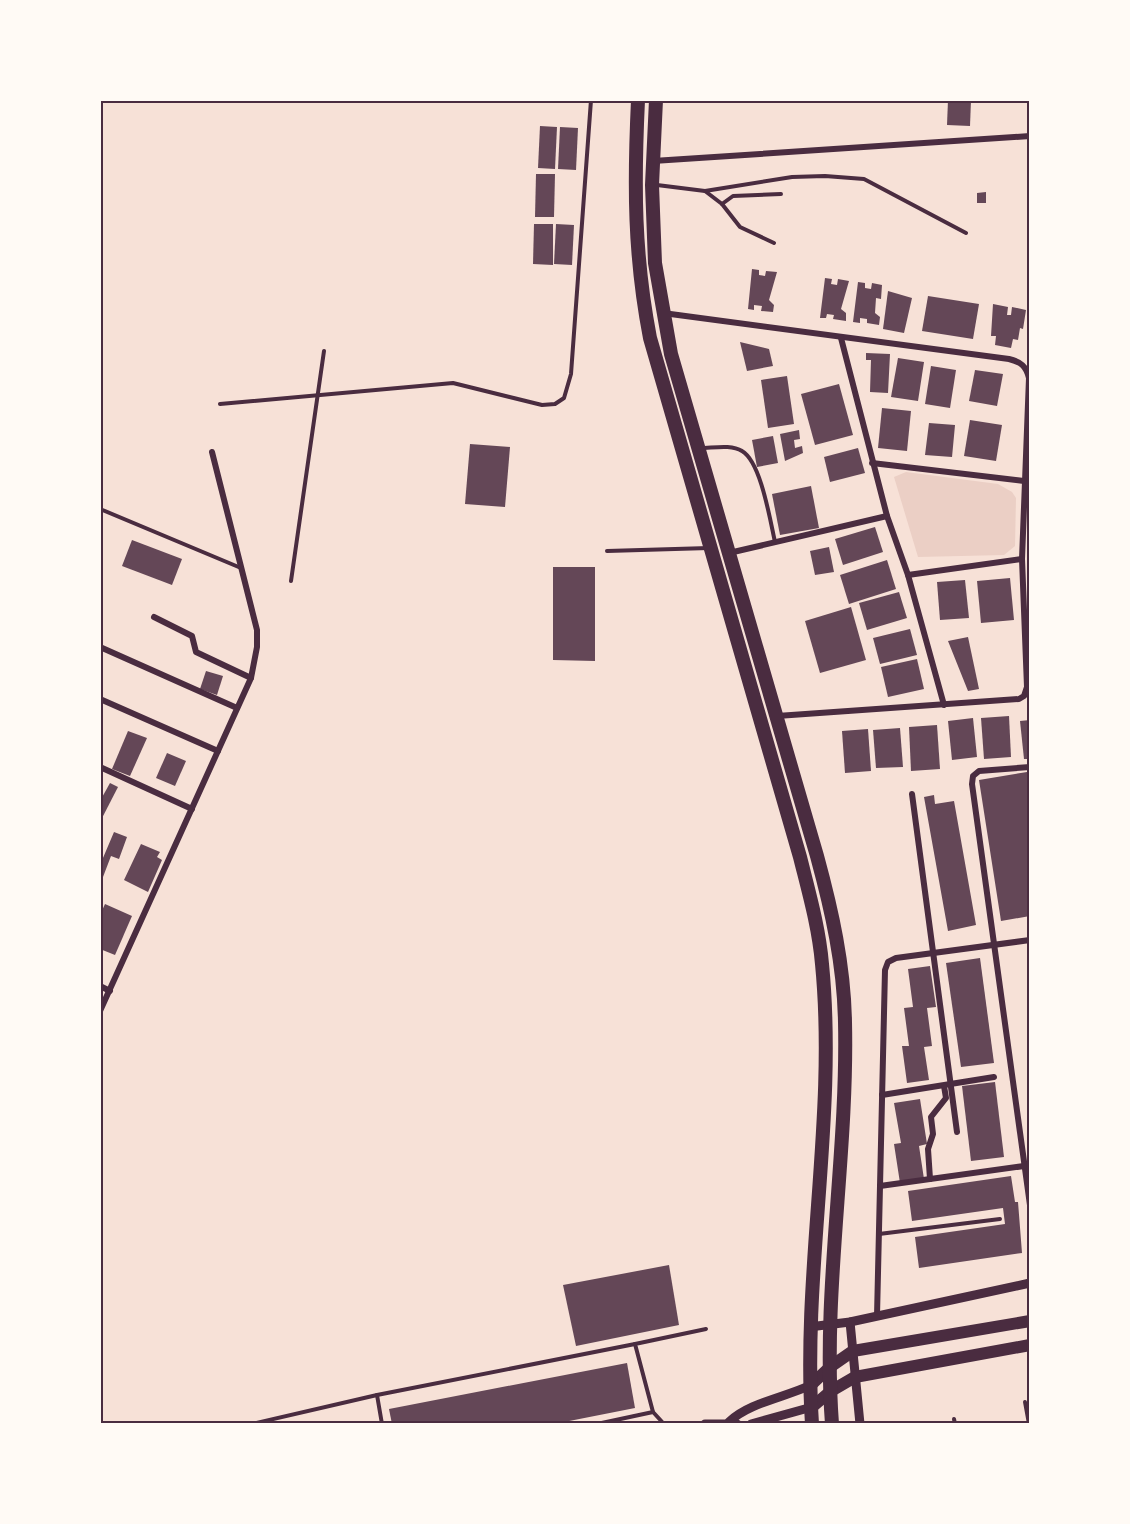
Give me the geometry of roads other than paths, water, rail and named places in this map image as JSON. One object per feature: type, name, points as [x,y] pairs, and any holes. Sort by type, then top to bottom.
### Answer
[{"type":"highway","points":[[638,100],[634,182],[640,284],[661,381],[803,867],[815,918],[822,963],[825,1076],[809,1327],[812,1424]]},
{"type":"highway","points":[[656,100],[652,185],[655,263],[662,313],[697,448],[829,900],[841,971],[845,1022],[844,1078],[828,1325],[832,1424]]},
{"type":"main road","points":[[811,1385],[830,1367],[854,1351],[1029,1321]]},
{"type":"main road","points":[[812,1407],[831,1391],[855,1377],[1029,1345]]},
{"type":"street","points":[[653,161],[1029,136]]},
{"type":"street","points":[[662,313],[1020,362],[1029,378],[1022,559],[1027,687],[1024,696],[1019,699],[776,716]]},
{"type":"street","points":[[841,338],[872,463],[887,516],[908,575],[944,705]]},
{"type":"street","points":[[100,1011],[250,678],[257,647],[257,630],[212,452]]},
{"type":"street","points":[[872,463],[1024,481]]},
{"type":"street","points":[[728,553],[887,516]]},
{"type":"street","points":[[908,575],[1022,559]]},
{"type":"street","points":[[154,617],[192,636],[196,652],[250,678]]},
{"type":"street","points":[[100,647],[237,708]]},
{"type":"street","points":[[100,699],[218,752]]},
{"type":"street","points":[[100,767],[192,808]]},
{"type":"street","points":[[1029,767],[979,771],[973,776],[1029,1205]]},
{"type":"street","points":[[912,794],[957,1132]]},
{"type":"street","points":[[877,1316],[885,970],[888,962],[896,958],[1029,940]]},
{"type":"street","points":[[100,986],[110,990]]},
{"type":"street","points":[[882,1095],[952,1086],[994,1077]]},
{"type":"street","points":[[930,1179],[928,1149],[933,1134],[932,1117],[946,1098],[944,1086]]},
{"type":"street","points":[[880,1186],[1024,1166]]},
{"type":"street","points":[[809,1327],[850,1322],[1029,1282]]},
{"type":"street","points":[[850,1322],[860,1424]]},
{"type":"street","points":[[705,1424],[733,1423],[738,1412],[789,1396],[811,1385]]},
{"type":"street","points":[[751,1424],[772,1421],[812,1407]]},
{"type":"lane","points":[[220,404],[453,383],[542,405],[555,404],[564,398],[571,374],[591,100]]},
{"type":"lane","points":[[652,185],[705,191],[792,177],[825,176],[864,179],[966,232]]},
{"type":"lane","points":[[705,191],[722,204],[740,227],[774,243]]},
{"type":"lane","points":[[722,204],[733,196],[781,194]]},
{"type":"lane","points":[[291,581],[324,351]]},
{"type":"lane","points":[[697,448],[730,447],[743,451],[754,467],[775,542]]},
{"type":"lane","points":[[100,509],[242,568]]},
{"type":"lane","points":[[607,551],[710,548]]},
{"type":"lane","points":[[879,1234],[1000,1219]]},
{"type":"lane","points":[[252,1424],[377,1395],[706,1329]]},
{"type":"lane","points":[[636,1344],[653,1412],[664,1424]]},
{"type":"lane","points":[[377,1395],[382,1424]]},
{"type":"lane","points":[[1025,1402],[1029,1424]]},
{"type":"lane","points":[[597,1424],[653,1412]]}]
